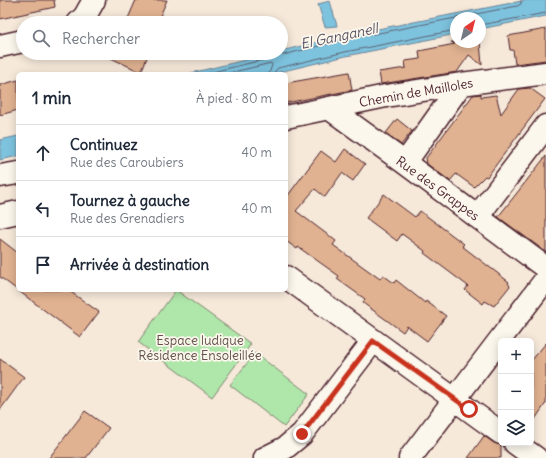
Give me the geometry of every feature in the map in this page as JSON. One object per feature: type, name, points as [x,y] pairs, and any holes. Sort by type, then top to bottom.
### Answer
[{"type":"street","points":[[85,16],[94,0]]},
{"type":"street","points":[[0,46],[16,43]]},
{"type":"street","name":"Chemin de Mailloles","points":[[288,117],[386,96],[461,84],[546,73]]},
{"type":"street","points":[[405,163],[461,84]]},
{"type":"street","name":"Rue des Grappes","points":[[328,108],[405,163],[546,268]]},
{"type":"street","points":[[477,217],[546,126]]},
{"type":"street","points":[[0,176],[16,173]]},
{"type":"street","points":[[0,216],[16,212]]},
{"type":"street","points":[[288,278],[498,431]]},
{"type":"street","points":[[410,458],[546,279]]},
{"type":"street","points":[[265,458],[292,453],[302,434],[373,341]]},
{"type":"street","points":[[519,446],[536,458]]},
{"type":"green space","name":"Espace ludique Résidence Ensoleillée","points":[[175,292],[179,292],[251,344],[212,397],[138,342]]},
{"type":"green space","points":[[255,353],[309,394],[284,427],[230,385]]},
{"type":"water","points":[[527,0],[546,0],[546,16],[486,28],[486,12],[465,12]]},
{"type":"water","points":[[330,1],[337,26],[325,27],[318,4]]},
{"type":"water","points":[[450,15],[450,35],[346,56],[279,72],[195,72],[245,60],[288,60],[288,49],[342,36]]},
{"type":"water","points":[[16,136],[16,156],[0,160],[0,140]]},
{"type":"building","points":[[0,0],[54,0],[55,7],[0,19]]},
{"type":"building","points":[[136,0],[167,0],[160,16],[129,16]]},
{"type":"building","points":[[546,29],[546,60],[515,64],[513,50],[510,50],[508,36]]},
{"type":"building","points":[[450,45],[450,48],[481,48],[482,65],[469,55],[457,72],[381,84],[379,72],[406,68],[405,61],[420,59],[419,51]]},
{"type":"building","points":[[115,60],[146,60],[141,72]]},
{"type":"building","points":[[349,72],[352,90],[288,103],[288,83]]},
{"type":"building","points":[[16,81],[16,111],[0,115],[0,85]]},
{"type":"building","points":[[530,88],[545,99],[487,177],[485,176],[474,187],[456,174],[450,181],[427,164],[426,158],[473,95],[481,94],[481,97],[496,95],[501,114],[519,89]]},
{"type":"building","points":[[397,119],[412,131],[401,145],[386,133]]},
{"type":"building","points":[[345,149],[365,164],[353,181],[342,173],[325,197],[315,189],[296,211],[336,241],[333,245],[380,279],[383,275],[394,283],[396,280],[425,303],[426,301],[446,316],[427,341],[407,326],[403,332],[363,303],[365,299],[337,279],[339,276],[298,247],[297,249],[288,242],[288,195],[321,151],[336,162]]},
{"type":"building","points":[[546,156],[546,252],[498,217]]},
{"type":"building","points":[[384,194],[415,217],[420,211],[464,244],[462,246],[509,282],[508,283],[510,286],[494,306],[485,301],[483,304],[465,290],[468,286],[424,253],[425,251],[402,234],[397,241],[366,218]]},
{"type":"building","points":[[0,239],[16,251],[16,289],[0,277]]},
{"type":"building","points":[[20,292],[71,292],[99,312],[80,337]]},
{"type":"building","points":[[546,343],[546,403],[534,421],[534,374],[534,357]]},
{"type":"building","points":[[0,359],[24,377],[0,410]]},
{"type":"building","points":[[85,411],[109,428],[86,458],[49,458]]},
{"type":"building","points":[[484,436],[498,444],[498,446],[501,446],[501,458],[468,458]]},
{"type":"route","points":[[302,434],[373,341],[469,409]]},
{"type":"water label","name":"El Ganganell","points":[[339,36]]}]
